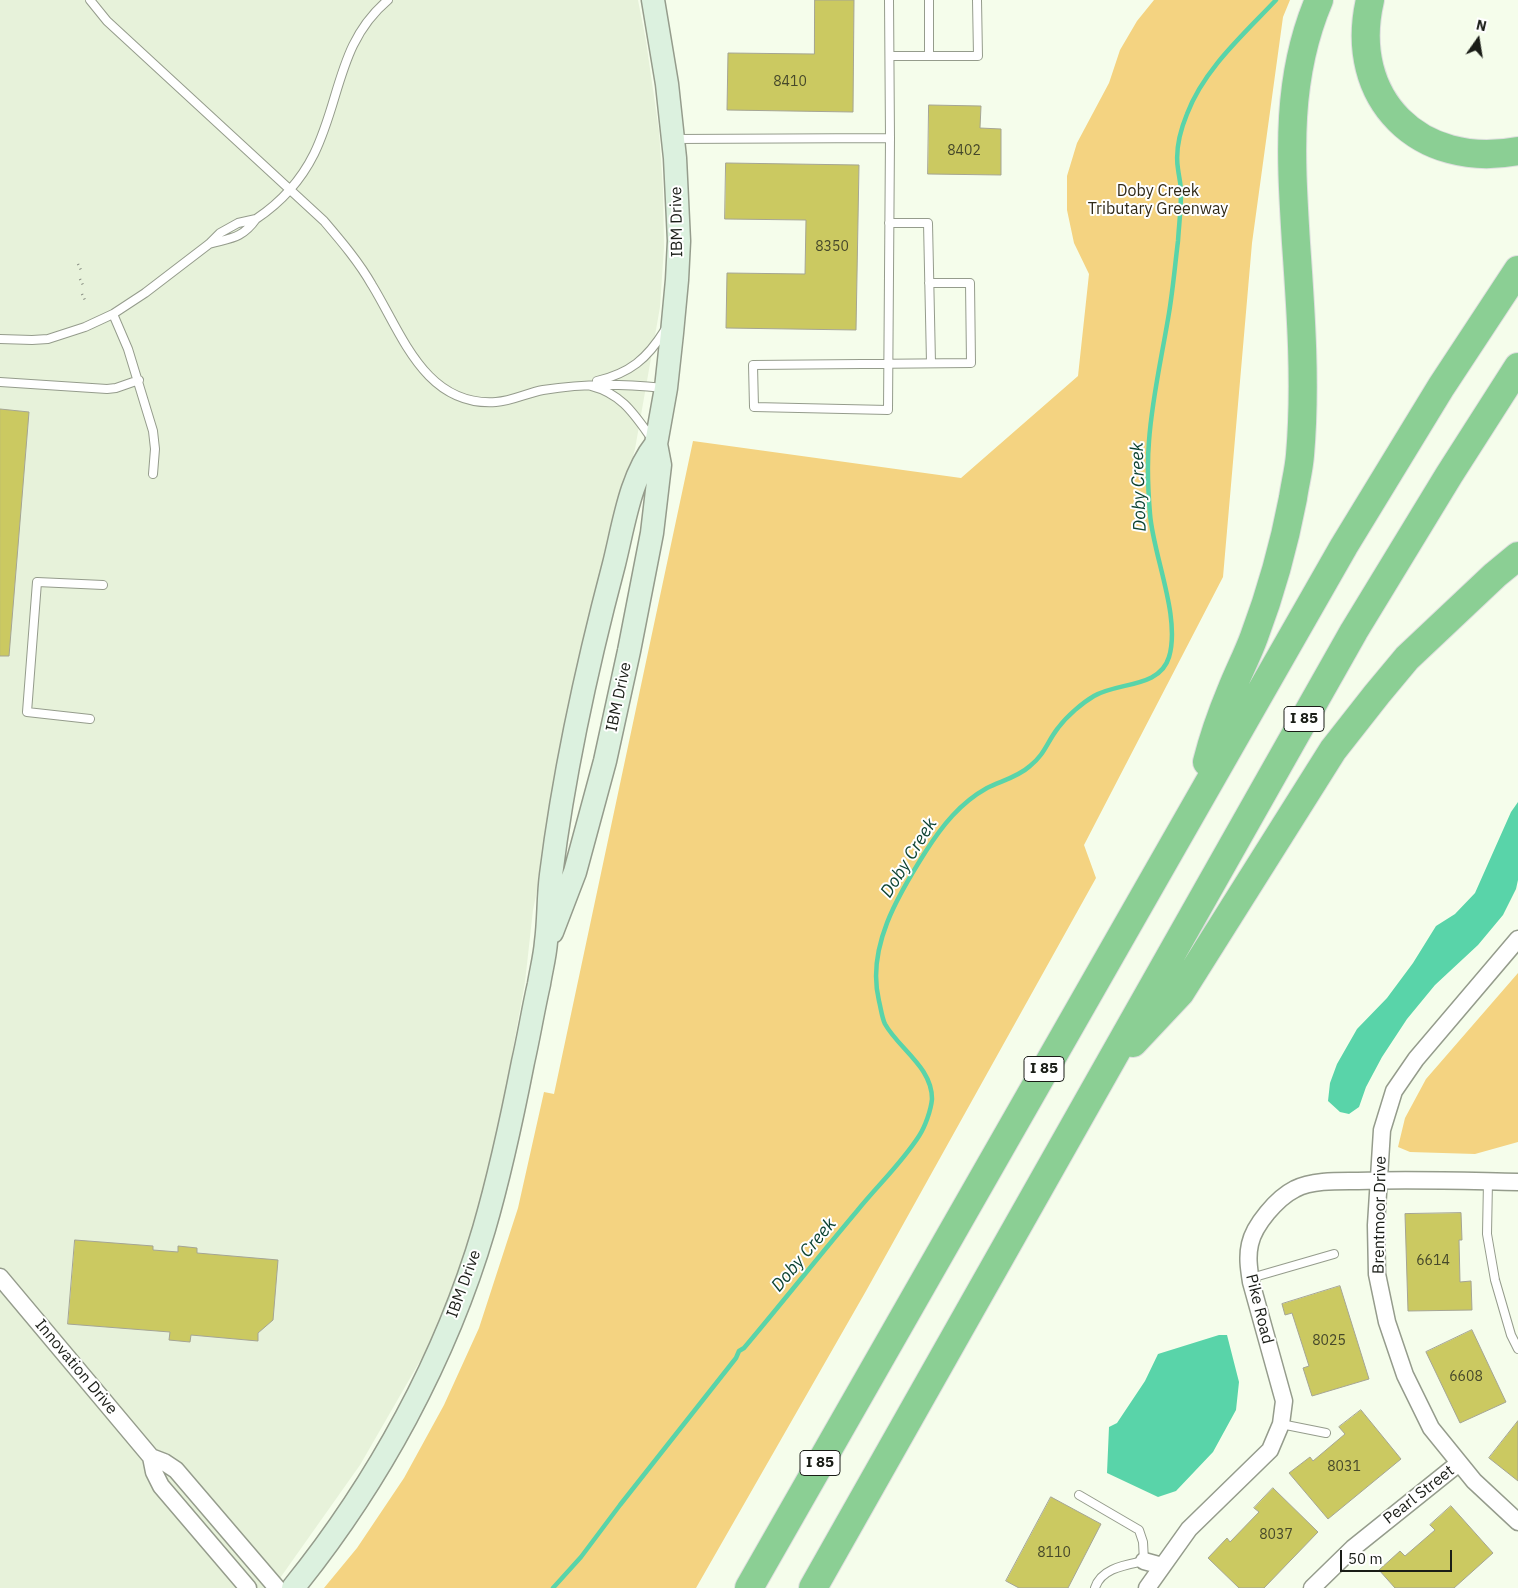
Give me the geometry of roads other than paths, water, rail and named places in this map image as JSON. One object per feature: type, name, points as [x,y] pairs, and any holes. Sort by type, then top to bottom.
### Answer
[{"type":"highway","points":[[1197,801],[1214,738],[1231,690],[1254,639],[1271,589],[1289,517],[1300,458],[1302,424],[1301,347],[1292,174],[1292,126],[1294,98],[1304,43],[1319,0]]},
{"type":"highway","points":[[1370,0],[1365,20],[1365,42],[1368,61],[1372,78],[1380,95],[1393,114],[1411,131],[1432,144],[1453,151],[1499,155],[1518,151]]},
{"type":"highway","name":"I 85","points":[[750,1588],[1197,801],[1393,463],[1518,270]]},
{"type":"highway","name":"I 85","points":[[813,1588],[1358,624],[1518,367]]},
{"type":"highway","points":[[1102,1078],[1180,993],[1332,750],[1407,658],[1495,575],[1518,556]]},
{"type":"street","name":"IBM Drive","points":[[546,944],[575,872],[594,806],[618,703],[652,533],[660,465],[656,444],[666,388],[675,308],[679,241],[678,196],[668,84],[651,4]]},
{"type":"street","name":"IBM Drive","points":[[293,1588],[324,1548],[394,1442],[458,1305],[483,1232],[498,1178],[546,944],[548,900],[557,834],[590,662],[630,499],[644,462],[656,444]]},
{"type":"street","name":"Brentmoor Drive","points":[[1518,939],[1416,1059],[1394,1091],[1382,1130],[1376,1225],[1377,1274],[1387,1322],[1404,1375],[1431,1428],[1474,1481],[1518,1522]]},
{"type":"street","name":"Pike Road","points":[[1147,1588],[1189,1529],[1270,1450],[1282,1424],[1284,1401],[1250,1278],[1248,1264],[1250,1243],[1260,1221],[1277,1203],[1295,1189],[1324,1182],[1379,1180],[1518,1182]]},
{"type":"street","name":"Innovation Drive","points":[[0,1277],[151,1457]]},
{"type":"street","points":[[151,1457],[154,1472],[161,1486],[248,1588]]},
{"type":"street","points":[[151,1457],[164,1462],[176,1470],[277,1588]]},
{"type":"street","name":"Pearl Street","points":[[1312,1588],[1354,1548],[1459,1463]]},
{"type":"street","points":[[1144,1561],[1162,1566]]},
{"type":"lane","points":[[90,0],[107,21],[290,188],[346,246],[371,283],[422,370],[443,389],[462,398],[489,403],[505,401],[540,391],[582,385],[620,384],[666,388]]},
{"type":"lane","points":[[0,339],[48,339],[85,327],[131,303],[209,244],[232,239],[250,227],[256,219],[277,203],[306,169],[314,153],[353,43],[366,23],[388,0]]},
{"type":"lane","points":[[890,0],[889,363],[888,410],[754,407],[753,364],[889,363],[971,363],[970,283],[929,283]]},
{"type":"lane","points":[[929,56],[930,0]]},
{"type":"lane","points":[[890,56],[978,56],[977,0]]},
{"type":"lane","points":[[673,139],[890,138]]},
{"type":"lane","points":[[889,223],[928,223],[930,363]]},
{"type":"lane","points":[[582,385],[620,374],[637,365],[657,344],[675,308]]},
{"type":"lane","points":[[113,314],[139,380],[155,439],[153,474]]},
{"type":"lane","points":[[0,382],[107,389],[139,380]]},
{"type":"lane","points":[[582,385],[602,390],[619,398],[656,444]]},
{"type":"lane","points":[[90,719],[27,712],[37,582],[103,585]]},
{"type":"lane","points":[[1488,1182],[1487,1234],[1495,1280],[1508,1326],[1518,1349]]},
{"type":"lane","points":[[1250,1278],[1334,1254]]},
{"type":"lane","points":[[1282,1424],[1326,1432]]},
{"type":"lane","points":[[1079,1496],[1139,1530],[1143,1542],[1144,1561],[1114,1568],[1096,1583],[1095,1588]]},
{"type":"waterway","name":"Doby Creek","points":[[553,1588],[581,1557],[736,1358],[739,1351],[744,1348],[897,1165],[921,1132],[932,1099],[931,1088],[921,1068],[885,1024],[876,981],[877,961],[887,923],[895,904],[932,842],[952,816],[968,801],[987,788],[1020,773],[1035,761],[1062,723],[1080,706],[1094,696],[1104,692],[1148,679],[1164,667],[1169,657],[1172,641],[1172,624],[1152,530],[1148,459],[1152,409],[1170,304],[1178,241],[1181,193],[1177,162],[1179,141],[1182,127],[1194,98],[1214,67],[1276,0]]},
{"type":"park label","name":"Doby Creek Tributary Greenway","points":[[1158,200]]}]
